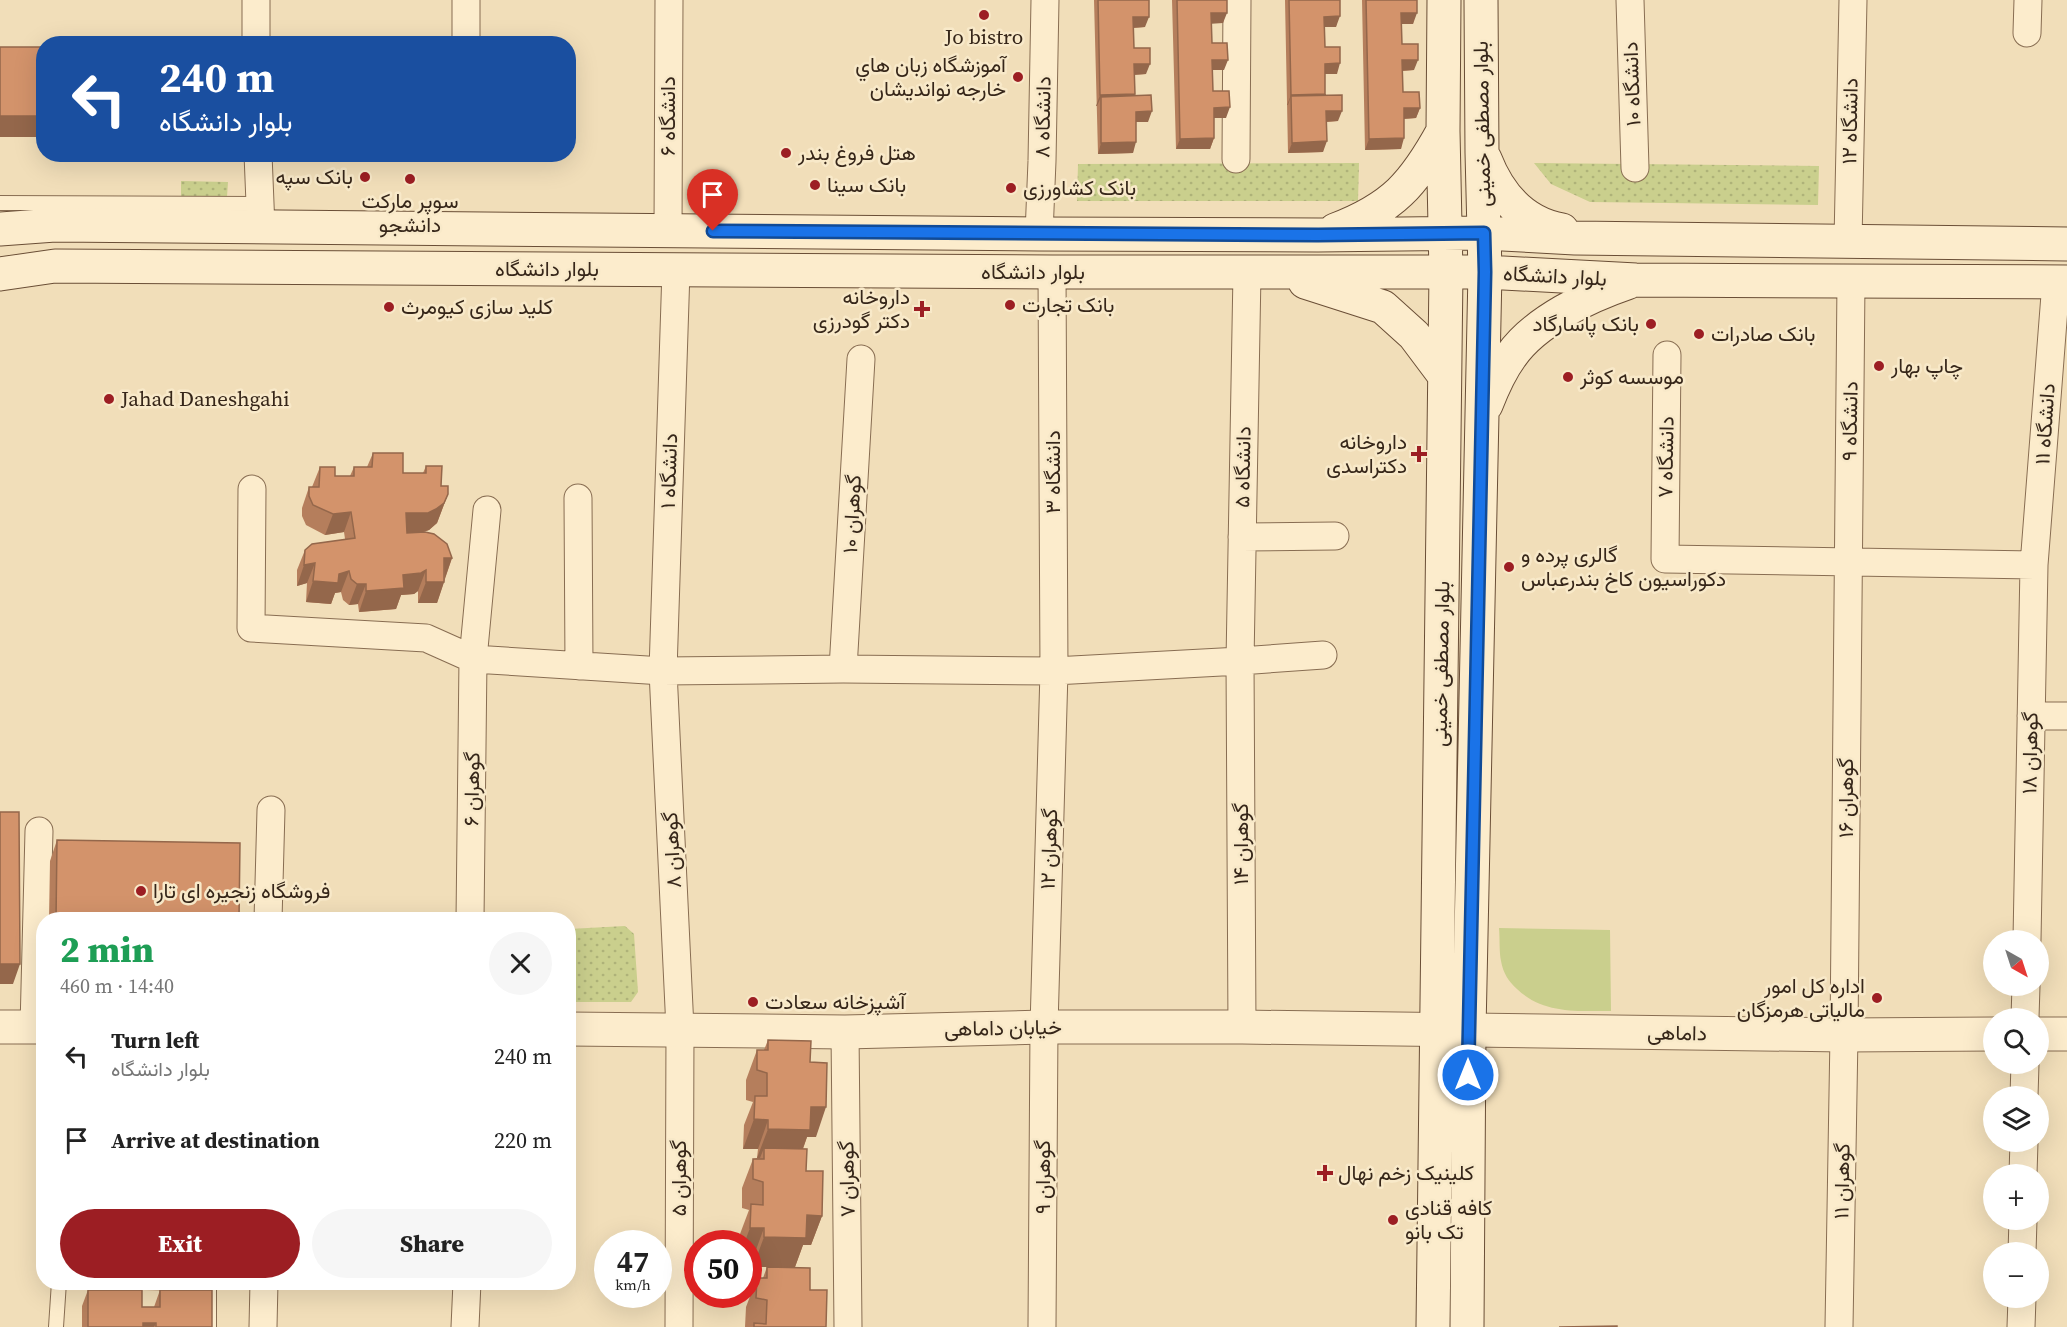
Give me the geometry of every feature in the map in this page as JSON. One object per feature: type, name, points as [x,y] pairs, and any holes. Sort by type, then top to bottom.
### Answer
[{"type":"main road","name":"بلوار مصطفی خمینی","points":[[1444,0],[1443,131],[1446,273],[1444,375],[1453,1029],[1467,1327]]},
{"type":"main road","name":"بلوار مصطفی خمینی","points":[[1433,1327],[1453,1029],[1481,415],[1485,272],[1481,0]]},
{"type":"main road","points":[[1323,235],[1361,220],[1392,201],[1424,166],[1443,131]]},
{"type":"main road","points":[[1482,152],[1490,173],[1504,197],[1525,216],[1554,229],[1605,238]]},
{"type":"main road","name":"بلوار دانشگاه","points":[[0,229],[261,216],[668,231],[1323,235],[1484,233],[1605,238],[2067,244]]},
{"type":"main road","name":"بلوار دانشگاه","points":[[0,274],[55,266],[1259,273],[1485,272],[1636,280],[2061,282]]},
{"type":"main road","points":[[1259,273],[1383,307],[1414,335],[1444,375]]},
{"type":"main road","points":[[1481,415],[1512,353],[1533,334],[1550,321],[1596,294],[1636,280]]},
{"type":"main road","points":[[0,1027],[36,1027]]},
{"type":"main road","name":"خیابان داماهی","points":[[576,1029],[845,1032],[1044,1027],[1453,1029]]},
{"type":"main road","name":"داماهی","points":[[1453,1029],[1844,1035],[1983,1034]]},
{"type":"main road","points":[[2049,1034],[2067,1034]]},
{"type":"street","points":[[256,0],[256,36]]},
{"type":"street","points":[[466,0],[466,36]]},
{"type":"street","name":"دانشگاه ۶","points":[[668,231],[669,0]]},
{"type":"street","name":"دانشگاه ۸","points":[[1039,234],[1045,0]]},
{"type":"street","points":[[1236,159],[1237,0]]},
{"type":"street","name":"دانشگاه ۱۰","points":[[1630,0],[1635,168]]},
{"type":"street","name":"دانشگاه ۱۲","points":[[1848,241],[1853,0]]},
{"type":"street","points":[[2027,33],[2028,0]]},
{"type":"street","points":[[258,162],[261,216]]},
{"type":"street","name":"دانشگاه ۱","points":[[663,671],[676,270]]},
{"type":"street","name":"دانشگاه ۳","points":[[1052,272],[1054,671]]},
{"type":"street","name":"دانشگاه ۵","points":[[1240,661],[1242,537],[1259,273]]},
{"type":"street","name":"دانشگاه ۹","points":[[1848,561],[1851,281]]},
{"type":"street","name":"دانشگاه ۱۱","points":[[2034,565],[2061,282]]},
{"type":"street","name":"دانشگاه ۷","points":[[1667,355],[1665,559],[1848,561]]},
{"type":"street","name":"گوهران ۱۰","points":[[843,669],[861,359]]},
{"type":"street","points":[[252,489],[251,628],[426,638],[473,659],[663,671],[843,669],[1054,671],[1323,654]]},
{"type":"street","points":[[578,498],[579,666]]},
{"type":"street","name":"گوهران ۶","points":[[471,912],[473,659],[487,510]]},
{"type":"street","points":[[1242,537],[1335,536]]},
{"type":"street","points":[[1848,561],[2034,565]]},
{"type":"street","name":"گوهران ۱۶","points":[[1844,1035],[1848,561]]},
{"type":"street","name":"گوهران ۱۸","points":[[2027,930],[2034,565]]},
{"type":"street","name":"گوهران ۱۴","points":[[1240,661],[1242,1027]]},
{"type":"street","name":"گوهران ۸","points":[[663,671],[680,1029]]},
{"type":"street","name":"گوهران ۱۲","points":[[1044,1027],[1054,671]]},
{"type":"street","points":[[2031,716],[2067,716]]},
{"type":"street","points":[[268,912],[271,810]]},
{"type":"street","points":[[39,831],[39,912]]},
{"type":"street","name":"گوهران ۹","points":[[1042,1327],[1044,1027]]},
{"type":"street","name":"گوهران ۵","points":[[679,1327],[680,1029]]},
{"type":"street","name":"گوهران ۷","points":[[845,1032],[848,1327]]},
{"type":"street","name":"گوهران ۱۱","points":[[1839,1327],[1844,1035]]},
{"type":"street","points":[[263,1327],[264,1290]]},
{"type":"street","points":[[465,1327],[466,1290]]},
{"type":"street","points":[[2021,1327],[2022,1308]]},
{"type":"lane","points":[[0,203],[261,216]]},
{"type":"lane","points":[[56,1327],[58,1290]]},
{"type":"lane","points":[[209,1290],[209,1327]]},
{"type":"green space","points":[[1359,163],[1358,201],[1077,201],[1078,164]]},
{"type":"green space","points":[[1534,163],[1819,166],[1818,205],[1590,202],[1551,184]]},
{"type":"green space","points":[[181,181],[228,182],[227,197],[181,197]]},
{"type":"green space","points":[[625,926],[634,934],[638,992],[631,1002],[576,1002],[576,929]]},
{"type":"green space","points":[[1499,928],[1610,930],[1611,1011],[1549,1007],[1527,997],[1511,983],[1503,969],[1500,957]]},
{"type":"building","points":[[1098,0],[1149,0],[1149,17],[1133,17],[1134,48],[1150,48],[1150,64],[1134,64],[1135,94],[1100,95]]},
{"type":"building","points":[[1177,0],[1227,0],[1227,13],[1211,13],[1212,43],[1227,43],[1228,60],[1212,60],[1213,91],[1229,91],[1230,107],[1214,108],[1214,138],[1180,139]]},
{"type":"building","points":[[1289,0],[1340,0],[1340,16],[1324,17],[1325,47],[1340,47],[1340,63],[1325,64],[1325,94],[1291,95]]},
{"type":"building","points":[[1366,0],[1417,0],[1417,13],[1401,13],[1402,44],[1418,44],[1418,60],[1402,60],[1403,92],[1419,92],[1420,108],[1404,108],[1404,138],[1369,139]]},
{"type":"building","points":[[0,47],[36,47],[36,116],[0,116]]},
{"type":"building","points":[[1151,95],[1152,111],[1136,112],[1136,142],[1101,143],[1101,97]]},
{"type":"building","points":[[1342,95],[1342,111],[1326,111],[1327,141],[1292,143],[1291,96]]},
{"type":"building","points":[[373,453],[403,453],[403,473],[426,473],[426,466],[442,466],[441,486],[448,486],[448,494],[444,503],[428,513],[406,513],[407,533],[434,534],[447,544],[452,558],[444,558],[444,582],[426,582],[426,570],[421,573],[403,575],[404,588],[366,591],[366,584],[357,584],[351,579],[349,571],[339,574],[338,583],[313,581],[315,563],[304,565],[305,550],[312,544],[355,538],[351,512],[333,514],[313,505],[309,496],[309,487],[319,487],[320,467],[335,467],[335,476],[354,476],[354,467],[372,467]]},
{"type":"building","points":[[0,812],[19,812],[20,964],[0,964]]},
{"type":"building","name":"فروشگاه زنجیره ای تارا","points":[[57,840],[240,843],[239,912],[56,912]]},
{"type":"building","points":[[768,1040],[811,1041],[810,1062],[827,1063],[826,1107],[811,1107],[810,1130],[768,1129],[768,1120],[754,1119],[755,1096],[767,1096],[767,1073],[757,1070],[757,1050],[768,1050]]},
{"type":"building","points":[[764,1148],[807,1149],[806,1171],[823,1171],[822,1216],[807,1215],[806,1238],[764,1237],[764,1228],[750,1228],[751,1204],[763,1205],[763,1182],[753,1179],[753,1159],[764,1159]]},
{"type":"building","points":[[767,1267],[810,1268],[810,1290],[827,1290],[826,1327],[754,1327],[754,1323],[766,1324],[767,1300],[762,1299],[762,1278],[767,1278]]},
{"type":"building","points":[[88,1290],[142,1290],[142,1307],[160,1307],[160,1290],[212,1290],[212,1327],[156,1327],[156,1323],[143,1323],[143,1327],[88,1327]]},
{"type":"building","points":[[1617,1326],[1617,1327],[1559,1327]]},
{"type":"place","name":"Jo bistro","points":[[984,15]]},
{"type":"place","name":"آموزشگاه زبان هاي خارجه نوانديشان","points":[[1018,77]]},
{"type":"place","name":"هتل فروغ بندر","points":[[786,153]]},
{"type":"place","name":"بانک سپه","points":[[365,177]]},
{"type":"place","name":"سوپر مارکت دانشجو","points":[[410,179]]},
{"type":"place","name":"بانک سینا","points":[[815,185]]},
{"type":"place","name":"بانک کشاورزی","points":[[1011,188]]},
{"type":"place","name":"بانک تجارت","points":[[1010,305]]},
{"type":"place","name":"کلید سازی کیومرث","points":[[389,307]]},
{"type":"place","name":"داروخانه دکتر گودرزی","points":[[922,309]]},
{"type":"place","name":"بانک پاسارگاد","points":[[1651,324]]},
{"type":"place","name":"بانک صادرات","points":[[1699,334]]},
{"type":"place","name":"چاپ بهار","points":[[1879,366]]},
{"type":"place","name":"موسسه کوثر","points":[[1568,377]]},
{"type":"place","name":"Jahad Daneshgahi","points":[[109,399]]},
{"type":"place","name":"داروخانه دکتراسدی","points":[[1419,454]]},
{"type":"place","name":"گالری پرده و دکوراسیون کاخ بندرعباس","points":[[1509,567]]},
{"type":"place","name":"فروشگاه زنجیره ای تارا","points":[[141,891]]},
{"type":"place","name":"اداره کل امور مالیاتی هرمزگان","points":[[1877,998]]},
{"type":"place","name":"آشپزخانه سعادت","points":[[753,1002]]},
{"type":"place","name":"کلینیک زخم نهال","points":[[1325,1173]]},
{"type":"place","name":"کافه قنادی تک بانو","points":[[1393,1220]]},
{"type":"route","points":[[713,231],[1318,235],[1484,233],[1468,1075]]}]
